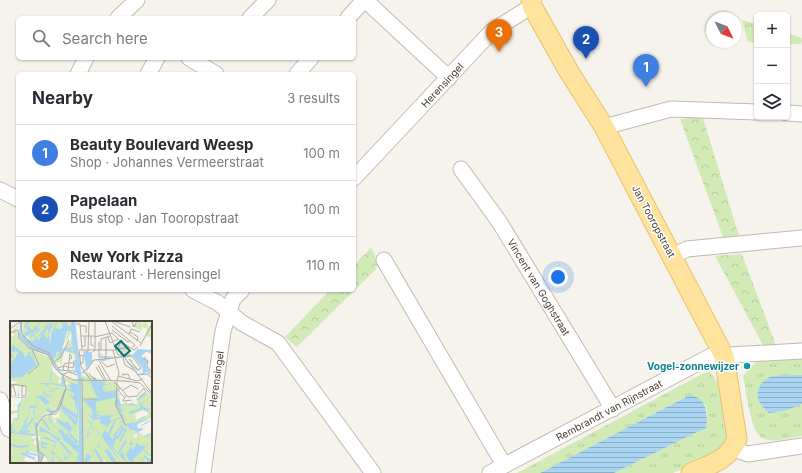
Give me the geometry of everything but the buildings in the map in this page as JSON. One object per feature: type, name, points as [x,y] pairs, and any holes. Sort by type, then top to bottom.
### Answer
[{"type":"main road","name":"Jan Tooropstraat","points":[[532,3],[568,70],[604,127],[673,256],[724,356],[737,439],[733,449]]},
{"type":"main road","points":[[691,473],[720,460],[728,455],[733,449]]},
{"type":"street","points":[[121,16],[137,0]]},
{"type":"street","points":[[252,16],[268,0]]},
{"type":"street","points":[[350,16],[364,0],[449,78]]},
{"type":"street","name":"Herensingel","points":[[356,176],[492,31],[532,3]]},
{"type":"street","points":[[79,72],[85,60]]},
{"type":"street","points":[[149,72],[156,60]]},
{"type":"street","points":[[195,60],[214,67]]},
{"type":"street","points":[[298,72],[309,60]]},
{"type":"street","points":[[604,127],[671,109],[754,112]]},
{"type":"street","points":[[790,113],[802,114]]},
{"type":"street","name":"Vincent van Goghstraat","points":[[461,169],[500,223],[612,409]]},
{"type":"street","points":[[673,256],[687,249],[802,238]]},
{"type":"street","points":[[384,260],[504,465]]},
{"type":"street","points":[[197,292],[218,303],[242,323],[278,342],[373,473]]},
{"type":"street","name":"Herensingel","points":[[203,473],[223,331],[233,299],[240,292]]},
{"type":"street","name":"Rembrandt van Rijnstraat","points":[[490,473],[711,356],[802,351]]},
{"type":"street","points":[[0,400],[6,427]]},
{"type":"street","points":[[733,449],[748,454],[802,446]]},
{"type":"green space","points":[[742,20],[754,23],[754,43],[748,42]]},
{"type":"green space","points":[[790,34],[802,38],[801,44],[790,44]]},
{"type":"green space","points":[[697,117],[703,118],[740,239],[724,240],[680,119]]},
{"type":"green space","points":[[371,248],[378,265],[356,289],[356,263]]},
{"type":"green space","points":[[742,254],[777,348],[765,349],[715,256]]},
{"type":"green space","points":[[328,292],[353,292],[297,347],[285,337]]},
{"type":"green space","points":[[802,356],[802,375],[771,377],[769,413],[785,411],[802,404],[802,436],[777,440],[766,440],[758,434],[754,427],[743,376],[760,358]]},
{"type":"green space","points":[[710,372],[718,384],[726,428],[727,445],[721,452],[673,473],[614,473],[701,430],[706,429],[707,411],[705,405],[690,395],[540,473],[517,473],[704,373]]},
{"type":"water","points":[[802,375],[802,404],[785,411],[769,413],[762,407],[758,400],[758,392],[759,387],[765,380],[773,376]]},
{"type":"water","points":[[690,395],[700,399],[703,403],[707,418],[706,429],[701,430],[614,473],[540,473]]},
{"type":"place","name":"New York Pizza","points":[[499,52]]},
{"type":"place","name":"Papelaan","points":[[586,59]]},
{"type":"place","name":"Beauty Boulevard Weesp","points":[[646,87]]},
{"type":"place","name":"Vogel-zonnewijzer","points":[[747,366]]}]
